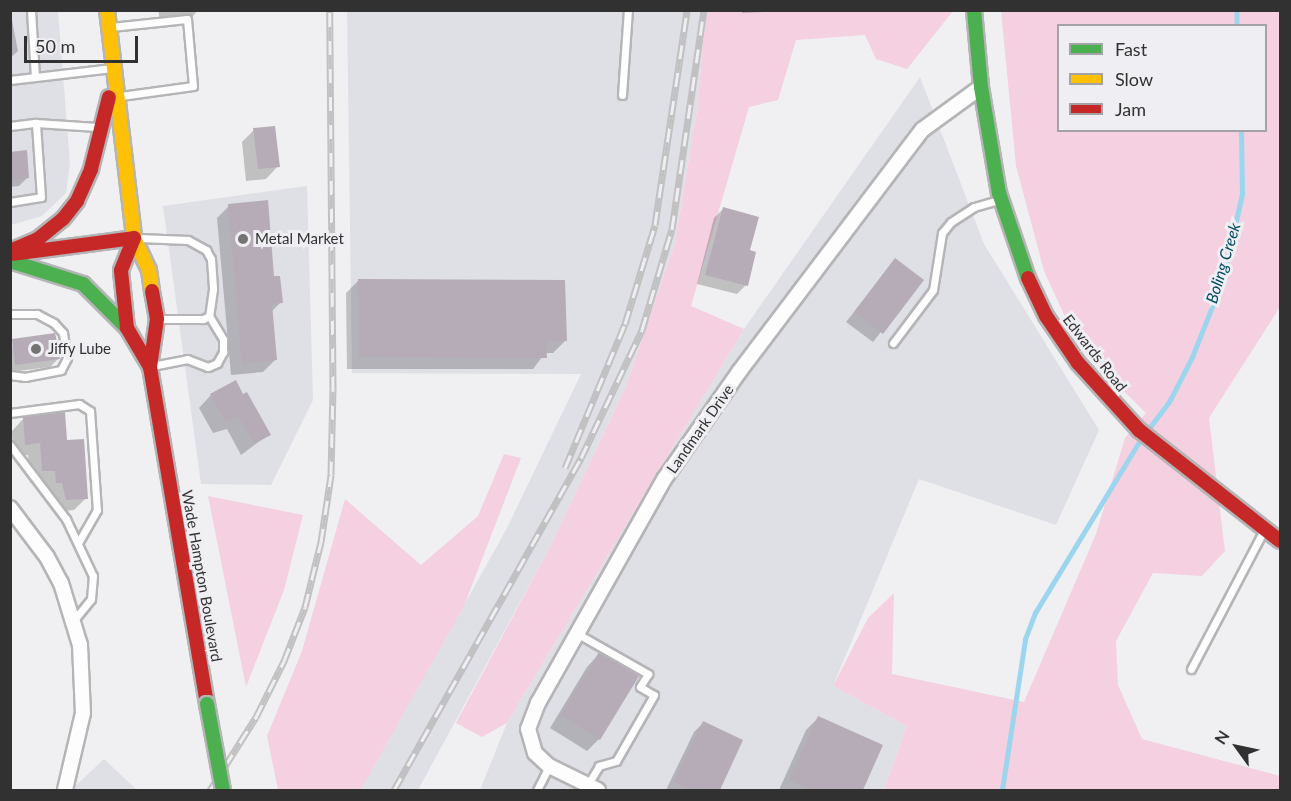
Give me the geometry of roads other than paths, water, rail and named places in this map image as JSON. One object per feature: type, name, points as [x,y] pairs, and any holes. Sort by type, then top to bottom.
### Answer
[{"type":"main road","name":"Wade Hampton Boulevard","points":[[107,10],[118,126],[134,238],[149,270],[157,319],[150,367],[223,790]]},
{"type":"main road","name":"Edwards Road","points":[[974,10],[981,87],[1001,199],[1018,257],[1046,316],[1078,363],[1140,430],[1281,541]]},
{"type":"main road","points":[[10,253],[38,238],[63,219],[77,201],[91,169],[113,72]]},
{"type":"main road","name":"Wade Hampton Boulevard","points":[[134,238],[120,271],[127,328],[150,367]]},
{"type":"main road","points":[[10,253],[134,238]]},
{"type":"main road","points":[[10,261],[83,284],[127,328]]},
{"type":"street","name":"Landmark Drive","points":[[592,788],[549,766],[530,743],[530,723],[578,634],[665,478],[739,372],[922,130],[981,87]]},
{"type":"street","points":[[10,508],[47,557],[74,620],[84,678],[83,713],[65,790]]},
{"type":"lane","points":[[30,10],[35,77]]},
{"type":"lane","points":[[622,95],[628,10]]},
{"type":"lane","points":[[108,28],[187,19],[193,86],[115,96]]},
{"type":"lane","points":[[10,80],[113,72]]},
{"type":"lane","points":[[12,200],[41,197],[36,123]]},
{"type":"lane","points":[[10,126],[36,123],[102,128],[118,126]]},
{"type":"lane","points":[[893,343],[933,290],[942,233],[951,222],[974,207],[1001,199]]},
{"type":"lane","points":[[134,238],[188,240],[206,250],[213,289],[209,315],[223,339],[223,351],[217,363],[208,367],[187,359],[150,367]]},
{"type":"lane","points":[[10,314],[37,314],[54,323],[63,333],[67,358],[61,370],[25,377],[10,375]]},
{"type":"lane","points":[[157,319],[203,319],[209,315]]},
{"type":"lane","points":[[10,413],[79,404],[90,411],[97,510],[78,543]]},
{"type":"lane","points":[[10,445],[66,519],[93,576],[94,588],[74,620]]},
{"type":"lane","points":[[1191,669],[1265,530]]},
{"type":"lane","points":[[578,634],[648,674],[639,687],[654,695],[616,761],[599,766],[592,788]]},
{"type":"lane","points":[[537,790],[549,766]]},
{"type":"waterway","name":"Boling Creek","points":[[1237,10],[1237,24]]},
{"type":"waterway","name":"Boling Creek","points":[[1147,431],[1169,402],[1192,357],[1223,279],[1242,194],[1241,132]]},
{"type":"waterway","points":[[1002,790],[1025,639],[1035,613],[1142,437]]},
{"type":"railway","points":[[210,790],[256,717],[284,661],[305,607],[321,542],[331,475],[333,390],[330,10]]},
{"type":"railway","points":[[565,468],[625,324],[655,225],[687,10]]},
{"type":"railway","points":[[394,790],[581,458],[642,330],[672,229],[704,10]]},
{"type":"place","name":"Metal Market","points":[[243,239]]},
{"type":"place","name":"Jiffy Lube","points":[[36,349]]}]
